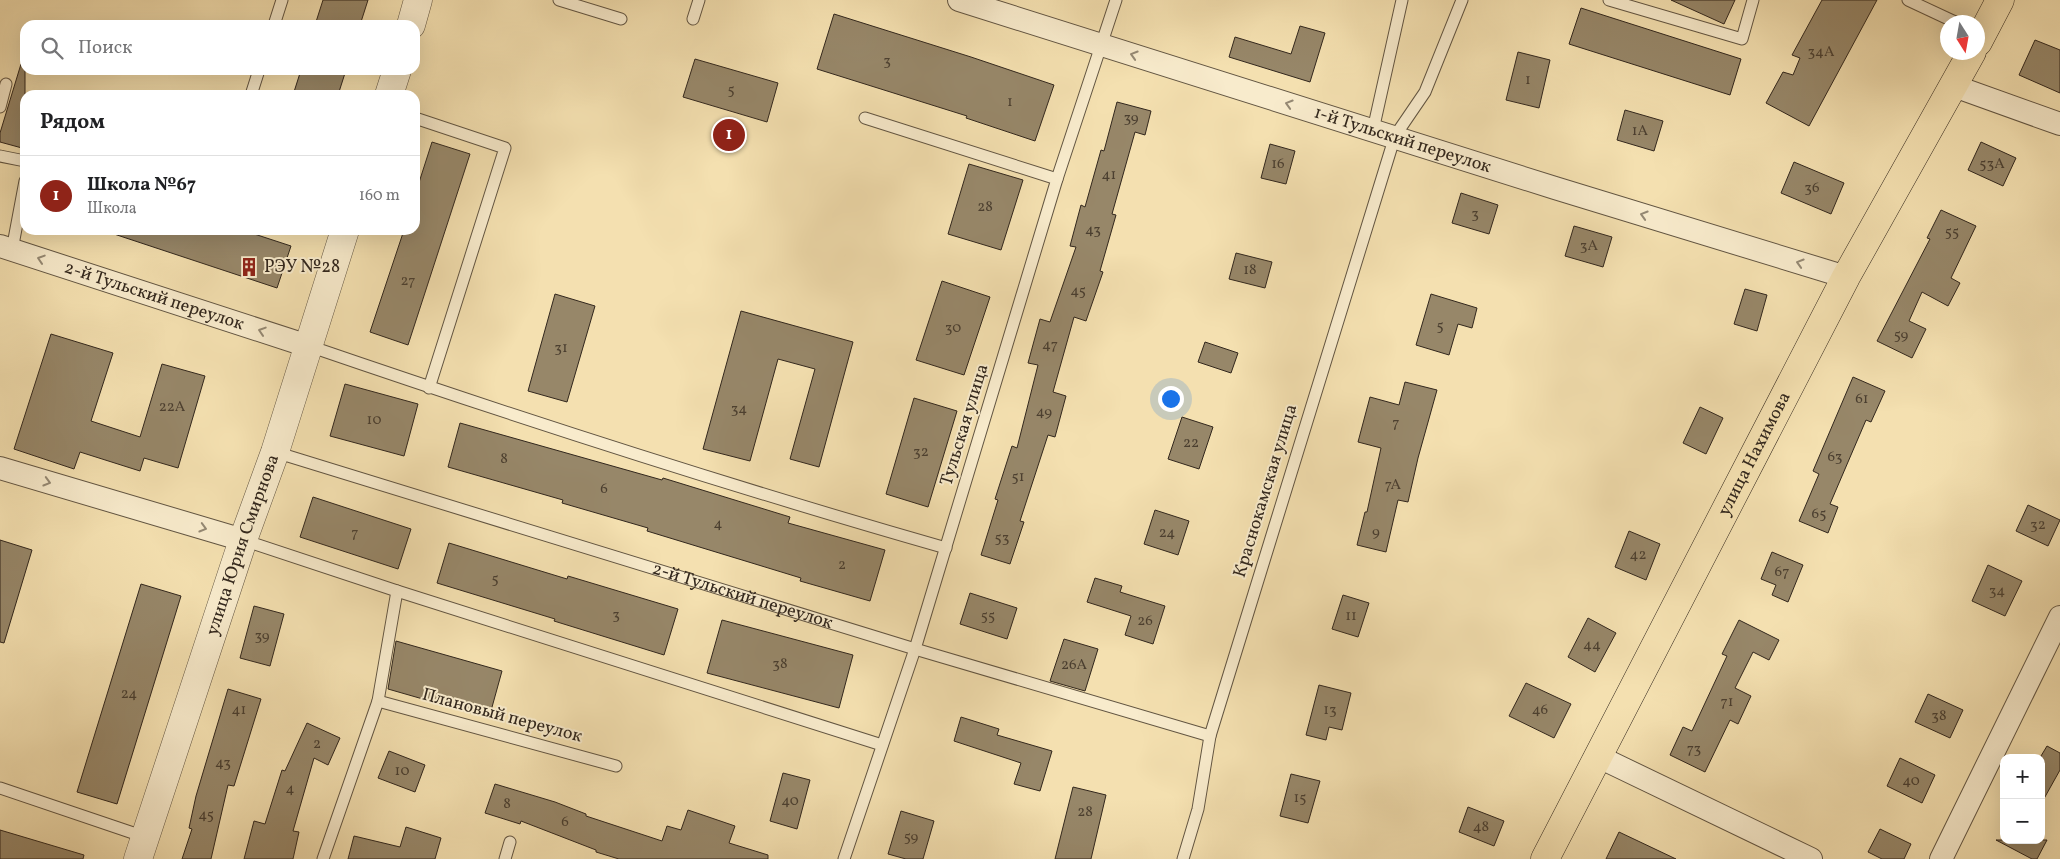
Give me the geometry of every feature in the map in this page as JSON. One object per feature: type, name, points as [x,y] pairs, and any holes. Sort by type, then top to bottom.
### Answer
[{"type":"main road","name":"улица Нахимова","points":[[1985,27],[2000,0]]},
{"type":"main road","name":"улица Нахимова","points":[[1545,859],[1846,277],[1967,60]]},
{"type":"street","points":[[412,20],[418,0]]},
{"type":"street","name":"1-й Тульский переулок","points":[[959,0],[1555,188],[1846,277]]},
{"type":"street","points":[[390,90],[395,75]]},
{"type":"street","points":[[1954,86],[2060,124]]},
{"type":"street","name":"улица Юрия Смирнова","points":[[142,848],[244,540],[276,452],[343,235]]},
{"type":"street","name":"2-й Тульский переулок","points":[[6,248],[308,346]]},
{"type":"street","points":[[0,468],[244,540]]},
{"type":"street","points":[[1940,859],[2060,617]]},
{"type":"street","points":[[1597,756],[1811,859]]},
{"type":"lane","points":[[276,20],[282,0]]},
{"type":"lane","points":[[559,0],[621,20]]},
{"type":"lane","points":[[693,19],[699,0]]},
{"type":"lane","name":"Тульская улица","points":[[844,859],[915,649],[1058,180],[1116,0]]},
{"type":"lane","points":[[1373,130],[1402,0]]},
{"type":"lane","name":"Краснокамская улица","points":[[1183,859],[1198,809],[1210,736],[1395,136],[1425,92],[1462,0]]},
{"type":"lane","points":[[1608,0],[1742,39],[1753,0]]},
{"type":"lane","points":[[1908,0],[1940,15]]},
{"type":"lane","points":[[253,90],[257,75]]},
{"type":"lane","points":[[0,107],[6,84]]},
{"type":"lane","points":[[865,118],[1058,180]]},
{"type":"lane","points":[[420,120],[505,148],[429,388]]},
{"type":"lane","points":[[0,156],[20,160]]},
{"type":"lane","points":[[6,248],[20,199]]},
{"type":"lane","points":[[308,346],[429,388],[838,517],[946,548]]},
{"type":"lane","name":"2-й Тульский переулок","points":[[276,452],[915,649],[1210,736]]},
{"type":"lane","points":[[244,540],[397,592],[882,745]]},
{"type":"lane","points":[[323,859],[378,701],[397,592]]},
{"type":"lane","name":"Плановый переулок","points":[[378,701],[616,766]]},
{"type":"lane","points":[[0,788],[142,848]]},
{"type":"lane","points":[[505,859],[510,842]]},
{"type":"building","points":[[323,0],[368,0],[362,20],[317,20]]},
{"type":"building","points":[[1671,0],[1735,0],[1724,24]]},
{"type":"building","points":[[1822,0],[1877,0],[1809,126],[1766,103],[1783,72],[1793,75],[1800,58],[1792,55]]},
{"type":"building","points":[[1581,8],[1741,59],[1730,95],[1569,44]]},
{"type":"building","points":[[834,14],[1054,85],[1035,141],[966,118],[967,116],[817,69]]},
{"type":"building","points":[[1300,26],[1325,33],[1310,82],[1229,57],[1235,37],[1291,54]]},
{"type":"building","points":[[2035,40],[2060,50],[2060,93],[2019,75]]},
{"type":"building","points":[[1518,52],[1550,60],[1539,108],[1506,100]]},
{"type":"building","points":[[695,59],[778,83],[767,122],[683,97]]},
{"type":"building","points":[[20,67],[20,75],[25,75],[25,90],[20,90],[20,147],[0,142],[0,133]]},
{"type":"building","points":[[299,75],[344,75],[340,90],[295,90]]},
{"type":"building","points":[[1117,102],[1151,111],[1145,135],[1135,132],[1112,214],[1116,215],[1100,271],[1103,272],[1086,321],[1074,317],[1053,392],[1066,396],[1055,437],[1048,435],[1020,521],[1024,522],[1010,564],[981,555],[998,500],[995,499],[1012,446],[1017,448],[1038,365],[1028,363],[1040,319],[1050,322],[1076,247],[1070,246],[1081,205],[1085,207],[1101,150],[1104,151]]},
{"type":"building","points":[[1625,110],[1663,121],[1654,151],[1617,140]]},
{"type":"building","points":[[432,142],[470,154],[408,345],[370,332],[402,235],[420,235],[420,179]]},
{"type":"building","points":[[1981,142],[2016,158],[2003,186],[1968,170]]},
{"type":"building","points":[[1270,144],[1295,151],[1286,184],[1261,178]]},
{"type":"building","points":[[1794,162],[1844,183],[1831,214],[1781,193]]},
{"type":"building","points":[[969,164],[1023,180],[1001,250],[948,234]]},
{"type":"building","points":[[1461,193],[1498,205],[1489,234],[1452,223]]},
{"type":"building","points":[[1941,210],[1976,226],[1951,278],[1960,283],[1948,306],[1922,292],[1909,321],[1926,329],[1912,358],[1877,341],[1930,239],[1927,238]]},
{"type":"building","points":[[1574,226],[1612,237],[1603,267],[1565,256]]},
{"type":"building","name":"РЭУ №28","points":[[117,235],[257,235],[291,246],[277,288]]},
{"type":"building","points":[[1236,253],[1272,262],[1265,288],[1229,279]]},
{"type":"building","points":[[942,281],[990,297],[964,375],[916,360]]},
{"type":"building","points":[[1745,289],[1767,295],[1757,331],[1734,324]]},
{"type":"building","points":[[555,294],[595,306],[567,402],[528,391]]},
{"type":"building","points":[[1431,294],[1477,308],[1472,328],[1458,324],[1449,355],[1416,345]]},
{"type":"building","points":[[741,311],[853,342],[819,467],[790,459],[815,369],[778,359],[750,461],[703,449]]},
{"type":"building","points":[[51,334],[113,353],[91,421],[140,437],[162,364],[205,376],[178,468],[144,458],[140,471],[80,452],[74,469],[14,449]]},
{"type":"building","points":[[1205,342],[1238,353],[1231,373],[1198,362]]},
{"type":"building","points":[[1853,377],[1885,391],[1871,422],[1866,420],[1830,504],[1838,507],[1828,533],[1799,521],[1819,474],[1813,471]]},
{"type":"building","points":[[1405,382],[1437,390],[1408,502],[1398,500],[1386,552],[1357,545],[1365,512],[1367,512],[1381,448],[1358,442],[1370,397],[1399,405]]},
{"type":"building","points":[[345,384],[418,404],[404,456],[330,436]]},
{"type":"building","points":[[914,398],[957,411],[928,507],[886,494]]},
{"type":"building","points":[[1700,407],[1723,418],[1706,454],[1683,443]]},
{"type":"building","points":[[1182,417],[1213,427],[1199,469],[1168,459]]},
{"type":"building","points":[[460,423],[662,480],[663,478],[790,517],[788,523],[885,550],[870,601],[800,581],[801,578],[647,531],[648,528],[562,503],[563,500],[448,467]]},
{"type":"building","points":[[313,497],[411,529],[398,569],[300,537]]},
{"type":"building","points":[[2028,505],[2060,520],[2048,546],[2016,531]]},
{"type":"building","points":[[1155,510],[1189,521],[1178,555],[1144,544]]},
{"type":"building","points":[[1629,531],[1660,544],[1646,580],[1615,567]]},
{"type":"building","points":[[0,540],[32,550],[4,643],[0,642]]},
{"type":"building","points":[[449,543],[567,579],[568,576],[678,609],[664,655],[437,583]]},
{"type":"building","points":[[1772,552],[1803,565],[1788,602],[1772,595],[1776,585],[1761,579]]},
{"type":"building","points":[[1988,565],[2022,581],[2005,616],[1972,601]]},
{"type":"building","points":[[1095,578],[1122,586],[1120,592],[1165,606],[1153,644],[1125,635],[1131,616],[1087,602]]},
{"type":"building","points":[[141,584],[181,596],[117,804],[77,792]]},
{"type":"building","points":[[970,593],[1017,608],[1007,639],[960,624]]},
{"type":"building","points":[[1343,595],[1369,603],[1358,637],[1332,629]]},
{"type":"building","points":[[254,606],[284,614],[270,666],[240,658]]},
{"type":"building","points":[[1588,618],[1616,633],[1595,672],[1568,657]]},
{"type":"building","points":[[722,620],[853,655],[839,708],[707,673]]},
{"type":"building","points":[[1739,620],[1779,640],[1769,660],[1753,652],[1735,688],[1751,696],[1738,724],[1730,720],[1705,772],[1670,755],[1683,727],[1692,731],[1727,656],[1722,654]]},
{"type":"building","points":[[1064,639],[1098,649],[1085,691],[1050,681]]},
{"type":"building","points":[[396,641],[502,671],[489,718],[388,689]]},
{"type":"building","points":[[1526,683],[1571,704],[1554,738],[1509,716]]},
{"type":"building","points":[[1319,685],[1351,693],[1342,730],[1329,727],[1326,740],[1306,735]]},
{"type":"building","points":[[228,689],[261,699],[234,786],[228,785],[211,859],[182,859],[192,829],[189,828],[196,796]]},
{"type":"building","points":[[1928,694],[1963,710],[1950,738],[1915,722]]},
{"type":"building","points":[[961,717],[999,729],[997,735],[1052,751],[1040,791],[1014,784],[1021,763],[954,741]]},
{"type":"building","points":[[307,723],[340,738],[328,765],[314,758],[293,831],[299,832],[293,859],[244,859],[254,821],[265,824],[282,770],[285,771]]},
{"type":"building","points":[[2047,746],[2060,753],[2060,770],[2045,797],[2045,754],[2042,754]]},
{"type":"building","points":[[389,751],[425,765],[415,792],[378,778]]},
{"type":"building","points":[[1900,758],[1935,775],[1922,803],[1887,786]]},
{"type":"building","points":[[783,773],[810,780],[797,829],[770,821]]},
{"type":"building","points":[[1291,774],[1320,781],[1308,823],[1280,816]]},
{"type":"building","points":[[495,784],[555,802],[586,814],[586,816],[662,841],[667,826],[681,830],[688,810],[735,826],[729,843],[768,855],[768,859],[619,859],[596,852],[596,850],[521,821],[520,824],[485,813]]},
{"type":"building","points":[[1073,787],[1106,795],[1091,859],[1055,859]]},
{"type":"building","points":[[1468,807],[1504,821],[1494,846],[1459,832]]},
{"type":"building","points":[[901,811],[934,821],[923,859],[906,859],[888,854]]},
{"type":"building","points":[[406,827],[441,838],[435,859],[348,859],[354,836],[400,847]]},
{"type":"building","points":[[1880,829],[1911,844],[1904,859],[1882,859],[1868,852]]},
{"type":"building","points":[[0,830],[84,855],[83,859],[0,859]]},
{"type":"building","points":[[1619,832],[1676,859],[1606,859]]},
{"type":"building","points":[[2004,844],[2045,844],[2037,859],[2032,859]]},
{"type":"place","name":"Школа №67","points":[[729,135]]},
{"type":"place","name":"РЭУ №28","points":[[249,267]]}]
